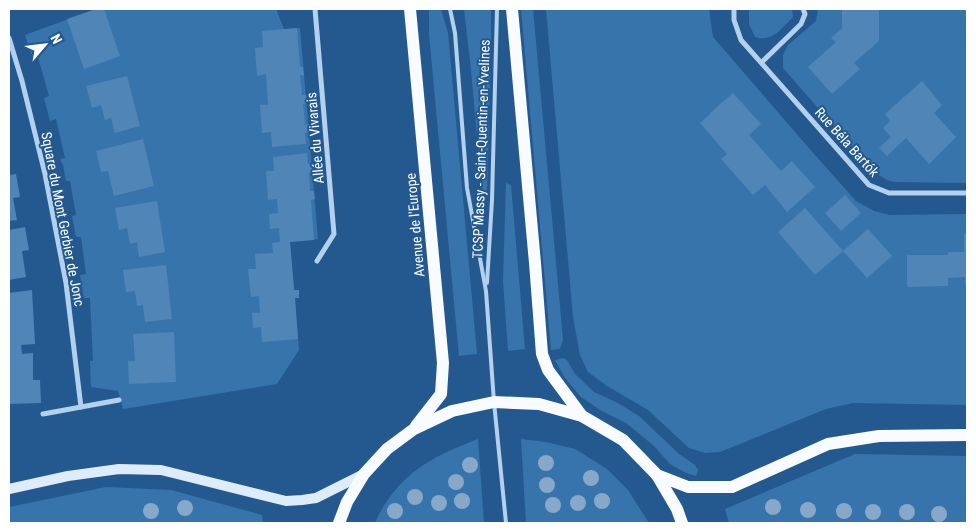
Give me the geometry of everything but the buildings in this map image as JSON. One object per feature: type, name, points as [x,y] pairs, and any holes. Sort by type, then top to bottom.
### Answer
[{"type":"main road","name":"Avenue de l'Europe","points":[[410,9],[443,363],[441,394],[414,429]]},
{"type":"main road","points":[[512,9],[542,354],[548,370],[582,416]]},
{"type":"main road","points":[[339,523],[347,502],[364,474],[387,449],[414,429],[452,411],[494,402],[539,404],[582,416],[624,440],[657,474],[677,509],[682,523]]},
{"type":"main road","points":[[657,474],[688,488],[732,487],[828,444],[880,436],[967,435]]},
{"type":"main road","points":[[9,489],[68,476],[119,469],[161,470],[286,501],[316,498],[364,474]]},
{"type":"street","name":"Allée du Vivarais","points":[[315,9],[334,234],[317,261]]},
{"type":"street","name":"Rue Béla Bartók","points":[[734,9],[734,20],[741,40],[869,185],[889,193],[967,193]]},
{"type":"street","points":[[762,62],[801,24],[805,14],[803,9]]},
{"type":"street","name":"Square du Mont Gerbier de Jonc","points":[[9,38],[22,81],[45,174],[63,265],[81,407]]},
{"type":"street","points":[[43,414],[119,400]]},
{"type":"lane","name":"TCSP Massy - Saint-Quentin-en-Yvelines","points":[[450,9],[455,33],[468,188],[486,291],[494,402],[506,523]]},
{"type":"lane","name":"TCSP Massy - Saint-Quentin-en-Yvelines","points":[[486,291],[492,200],[497,9]]},
{"type":"shaded area","points":[[96,9],[276,9],[284,29],[300,28],[318,239],[290,242],[299,350],[277,384],[123,409],[118,391],[91,387],[90,361],[93,361],[90,298],[84,298],[80,275],[86,274],[81,237],[76,237],[72,216],[76,215],[70,181],[66,181],[60,159],[65,158],[56,119],[50,121],[44,98],[49,96],[37,54],[31,54],[25,35]]},
{"type":"shaded area","points":[[429,9],[441,9],[448,33],[477,354],[459,356],[429,34]]},
{"type":"shaded area","points":[[464,9],[491,9],[487,192],[482,191]]},
{"type":"shaded area","points":[[521,9],[533,9],[563,340],[560,349],[551,350]]},
{"type":"shaded area","points":[[546,9],[709,9],[713,37],[856,201],[874,211],[890,215],[967,214],[967,405],[853,403],[826,409],[720,452],[705,453],[689,448],[648,410],[607,386],[588,372],[580,355],[573,317]]},
{"type":"shaded area","points":[[749,9],[792,9],[793,17],[781,30],[772,36],[767,38],[755,37],[749,24]]},
{"type":"shaded area","points":[[818,9],[967,9],[967,183],[894,182],[874,172],[783,68],[783,55],[788,45],[816,21]]},
{"type":"shaded area","points":[[506,183],[511,185],[525,349],[508,351],[503,281]]},
{"type":"shaded area","points":[[563,358],[567,360],[575,374],[594,392],[618,403],[639,416],[679,454],[695,465],[698,470],[696,476],[670,464],[653,445],[626,423],[600,410],[581,397],[565,378],[555,360]]},
{"type":"shaded area","points":[[478,439],[484,523],[375,523],[392,495],[415,471],[437,457]]},
{"type":"shaded area","points":[[521,439],[546,442],[575,449],[607,469],[628,490],[649,523],[526,523]]},
{"type":"shaded area","points":[[855,454],[967,456],[967,523],[729,523],[725,509]]},
{"type":"shaded area","points":[[106,487],[171,490],[262,515],[263,523],[9,523],[9,507]]}]
